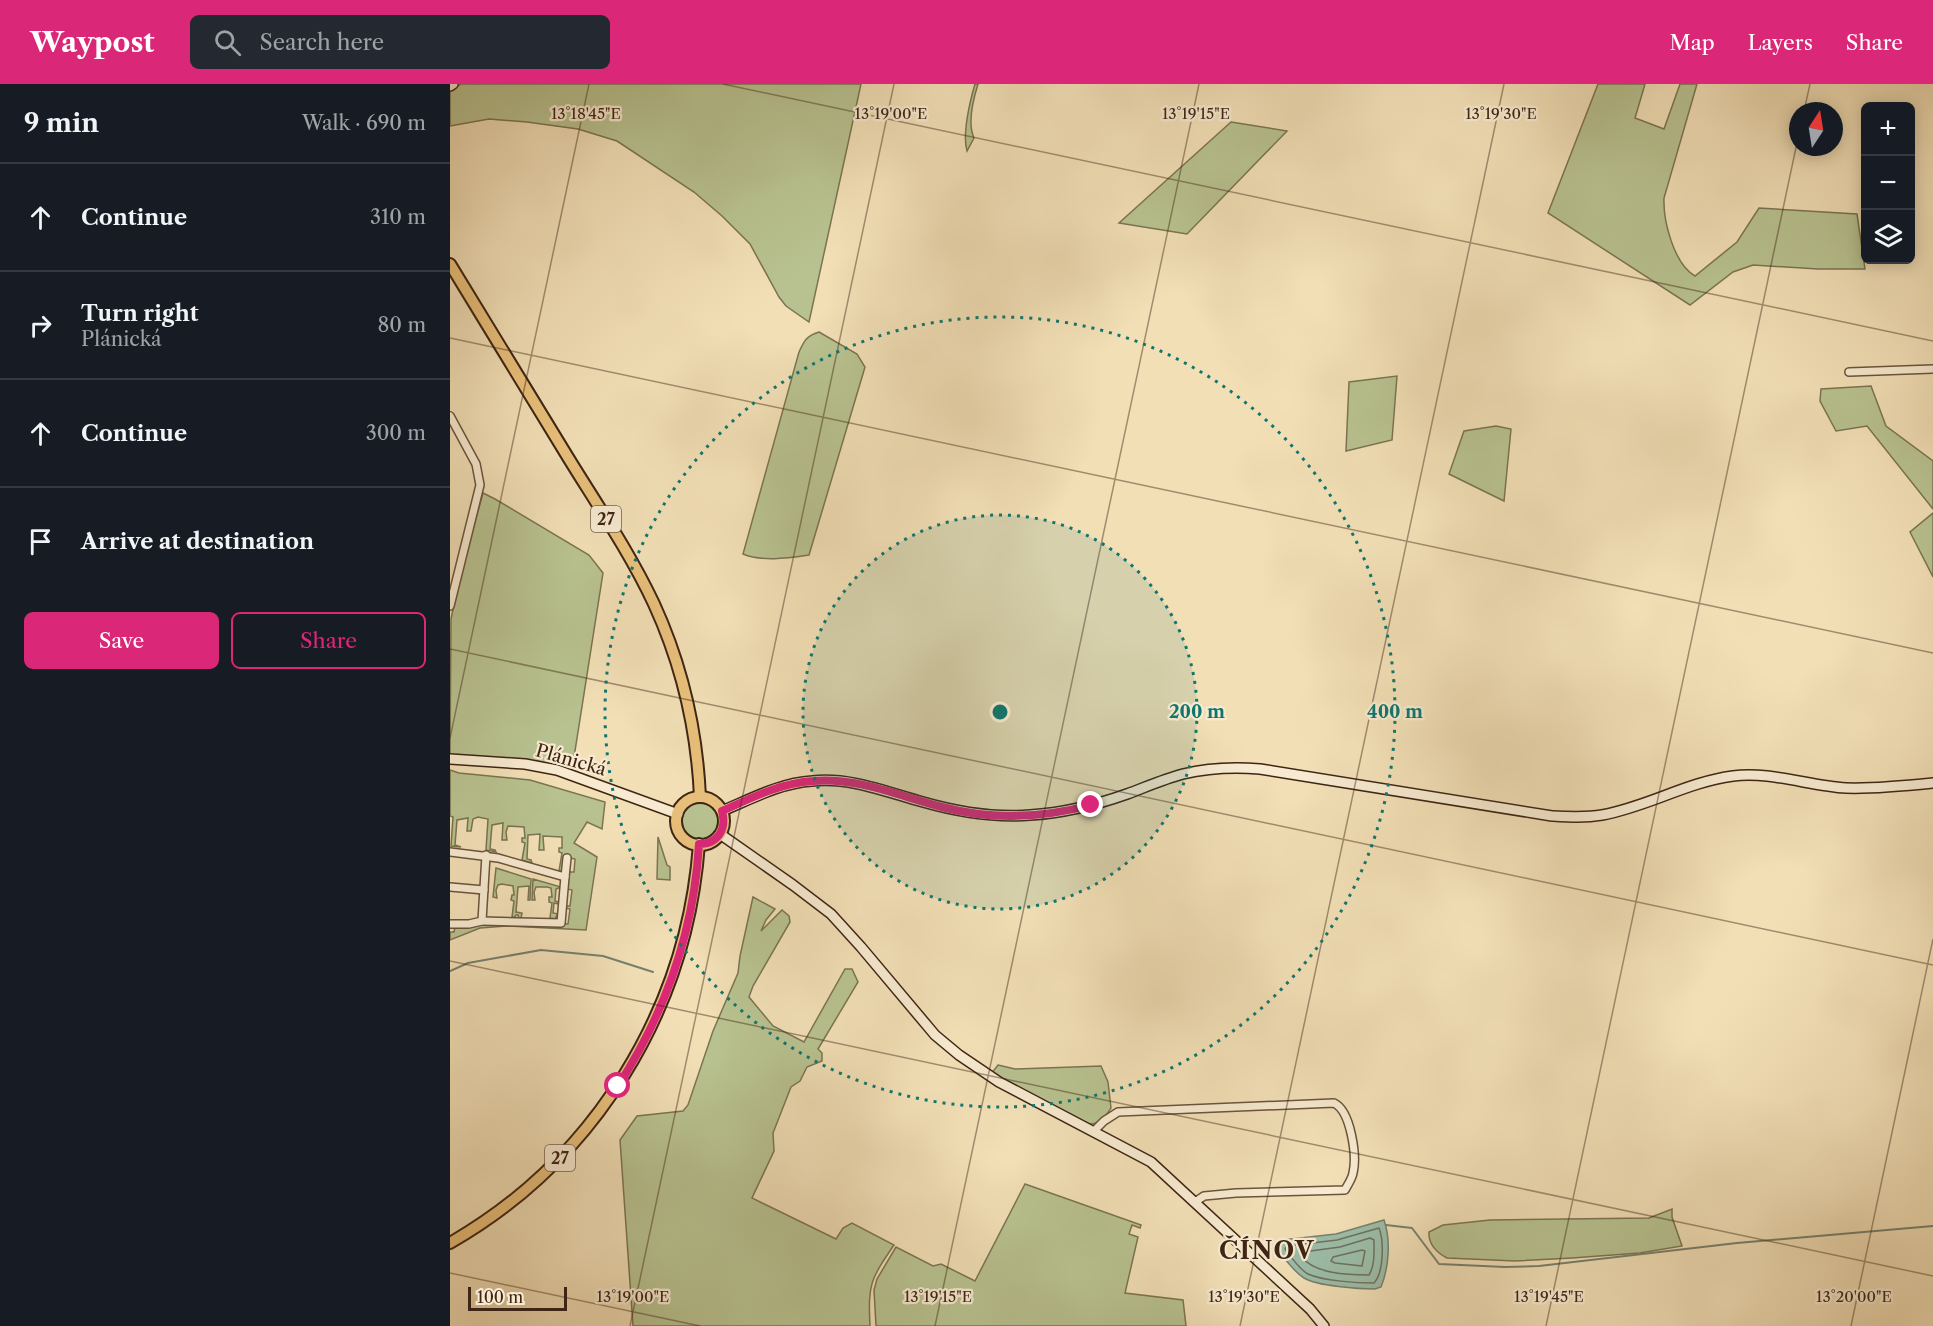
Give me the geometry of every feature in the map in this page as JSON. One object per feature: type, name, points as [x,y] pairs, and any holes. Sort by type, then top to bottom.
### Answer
[{"type":"main road","name":"27","points":[[450,264],[650,596],[670,644],[683,684],[694,738],[700,797]]},
{"type":"main road","name":"Plánická","points":[[450,759],[525,764],[557,770],[678,814]]},
{"type":"main road","points":[[722,811],[769,791],[797,783],[821,780],[843,781],[867,786],[955,810],[993,815],[1028,816],[1091,805],[1185,773],[1209,769],[1240,768],[1304,776],[1552,816],[1580,818],[1633,807],[1694,784],[1735,775],[1781,778],[1845,788],[1933,783]]},
{"type":"main road","points":[[700,797],[712,800],[722,811],[724,824],[720,834],[709,843],[699,844],[688,841],[681,834],[677,824],[678,814],[686,802],[700,797]]},
{"type":"main road","points":[[720,834],[794,885],[831,915],[861,946],[935,1035],[959,1055],[999,1082],[1151,1162],[1310,1310],[1324,1326]]},
{"type":"main road","name":"27","points":[[450,1243],[500,1211],[541,1176],[583,1133],[627,1073],[655,1019],[678,962],[693,898],[699,844]]},
{"type":"street","points":[[1849,372],[1933,369]]},
{"type":"street","points":[[450,416],[476,464],[480,485],[450,606]]},
{"type":"street","points":[[450,852],[486,855],[514,861],[565,877]]},
{"type":"street","points":[[482,921],[486,855]]},
{"type":"street","points":[[450,924],[482,921],[561,923],[567,858]]},
{"type":"street","points":[[450,887],[484,890]]},
{"type":"street","points":[[1093,1132],[1118,1112],[1334,1103],[1345,1111],[1353,1142],[1354,1168],[1353,1176],[1345,1190],[1236,1193],[1204,1196],[1195,1202]]},
{"type":"shaded area","points":[[461,84],[861,84],[809,322],[786,306],[779,297],[750,244],[694,192],[617,141],[578,129],[489,119],[450,126],[450,90]]},
{"type":"shaded area","points":[[975,84],[978,84],[971,119],[974,138],[967,151],[966,127]]},
{"type":"shaded area","points":[[1598,84],[1645,84],[1635,118],[1664,129],[1680,84],[1697,84],[1664,198],[1665,218],[1671,241],[1681,262],[1688,270],[1695,276],[1737,242],[1759,208],[1857,214],[1861,264],[1864,264],[1865,269],[1753,265],[1733,272],[1690,305],[1548,213]]},
{"type":"shaded area","points":[[1231,122],[1287,131],[1187,234],[1119,223]]},
{"type":"shaded area","points":[[819,332],[857,354],[865,367],[809,555],[775,559],[743,554],[799,352],[806,339]]},
{"type":"shaded area","points":[[1397,376],[1392,440],[1346,451],[1349,382]]},
{"type":"shaded area","points":[[1871,386],[1886,426],[1933,461],[1933,509],[1867,426],[1836,431],[1820,401],[1821,389]]},
{"type":"shaded area","points":[[1496,426],[1511,429],[1504,501],[1449,474],[1464,431]]},
{"type":"shaded area","points":[[483,493],[589,555],[603,573],[572,770],[537,761],[450,756],[451,619],[461,572]]},
{"type":"shaded area","points":[[1933,513],[1933,577],[1910,532]]},
{"type":"shaded area","points":[[450,770],[459,773],[530,780],[605,802],[602,829],[587,822],[574,843],[597,857],[586,930],[507,926],[480,928],[450,940],[450,932],[454,932],[455,927],[506,923],[568,924],[570,909],[565,906],[570,906],[572,890],[567,889],[569,872],[574,872],[575,859],[565,857],[562,871],[559,871],[562,853],[559,852],[559,848],[562,848],[562,837],[543,836],[544,850],[539,850],[540,834],[528,835],[527,859],[532,863],[522,860],[525,843],[522,842],[522,838],[525,838],[524,827],[508,826],[507,840],[502,840],[503,823],[492,825],[490,849],[496,852],[486,850],[488,819],[478,817],[473,819],[471,831],[467,831],[468,818],[457,820],[455,845],[461,847],[451,846],[453,817],[450,816]]},
{"type":"shaded area","points":[[700,803],[713,808],[718,821],[713,834],[700,839],[687,834],[682,821],[687,808]]},
{"type":"shaded area","points":[[658,837],[667,865],[670,867],[670,880],[657,879]]},
{"type":"shaded area","points":[[496,868],[531,879],[530,900],[528,900],[529,886],[518,887],[516,912],[522,913],[521,918],[518,915],[512,917],[513,886],[498,885],[497,898],[493,897]]},
{"type":"shaded area","points":[[533,879],[561,887],[556,889],[555,901],[559,904],[554,903],[553,913],[558,914],[555,919],[550,918],[551,888],[536,887],[535,900],[532,900]]},
{"type":"shaded area","points":[[753,897],[775,909],[761,931],[782,910],[789,916],[790,922],[749,997],[773,1026],[804,1042],[845,969],[852,969],[858,982],[818,1049],[822,1053],[822,1061],[807,1067],[800,1081],[791,1087],[773,1133],[774,1151],[752,1198],[836,1239],[843,1228],[852,1223],[894,1245],[872,1283],[870,1326],[633,1326],[620,1140],[637,1116],[683,1111],[688,1105],[713,1031],[738,973]]},
{"type":"shaded area","points":[[998,1065],[1015,1069],[1101,1066],[1108,1082],[1111,1108],[1100,1121],[1089,1124],[991,1074]]},
{"type":"shaded area","points":[[1025,1184],[1141,1225],[1140,1228],[1132,1225],[1129,1234],[1138,1237],[1125,1293],[1183,1300],[1186,1326],[876,1326],[874,1290],[877,1279],[896,1247],[933,1266],[941,1264],[975,1281]]},
{"type":"shaded area","points":[[1672,1209],[1672,1217],[1682,1246],[1640,1253],[1515,1261],[1447,1258],[1434,1248],[1429,1236],[1429,1232],[1443,1225],[1490,1220],[1649,1218]]},
{"type":"water","points":[[1384,1220],[1388,1236],[1387,1262],[1381,1287],[1375,1289],[1310,1281],[1296,1272],[1278,1250],[1277,1246],[1282,1240],[1336,1234]]},
{"type":"waterway","points":[[450,971],[468,963],[541,950],[603,956],[653,972]]},
{"type":"waterway","points":[[1386,1225],[1412,1228],[1439,1264],[1505,1267],[1539,1266],[1737,1243],[1933,1226]]},
{"type":"district","name":"ČÍNOV","points":[[1267,1250]]},
{"type":"route","points":[[618,1086],[642,1047],[674,974],[693,898],[699,844],[709,843],[720,834],[724,824],[722,811],[782,786],[828,780],[867,786],[943,808],[981,814],[1028,816],[1091,805]]}]
